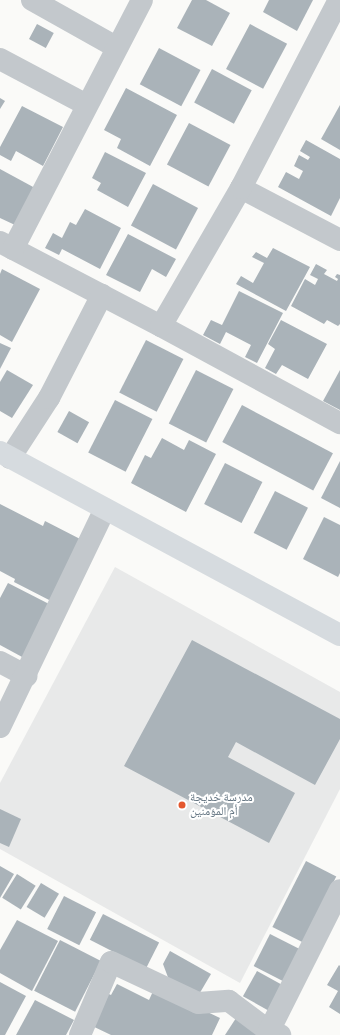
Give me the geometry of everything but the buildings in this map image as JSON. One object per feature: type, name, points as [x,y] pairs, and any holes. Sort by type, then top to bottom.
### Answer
[{"type":"main road","points":[[5,455],[340,635]]},
{"type":"street","points":[[32,0],[116,47]]},
{"type":"street","points":[[142,0],[116,47],[87,105],[6,245],[161,326],[340,423]]},
{"type":"street","points":[[161,326],[241,188],[339,0]]},
{"type":"street","points":[[0,59],[87,105]]},
{"type":"street","points":[[241,188],[340,240]]},
{"type":"street","points":[[5,455],[49,398],[102,295]]},
{"type":"street","points":[[0,726],[26,676],[106,509]]},
{"type":"street","points":[[0,662],[26,676]]},
{"type":"street","points":[[80,1035],[112,962],[198,1002],[229,1001],[272,1034],[340,890]]},
{"type":"shaded area","points":[[115,567],[340,692],[340,789],[240,983],[0,849],[0,783]]},
{"type":"place","name":"مدرسة خديجة أم المؤمنين","points":[[182,805]]}]
